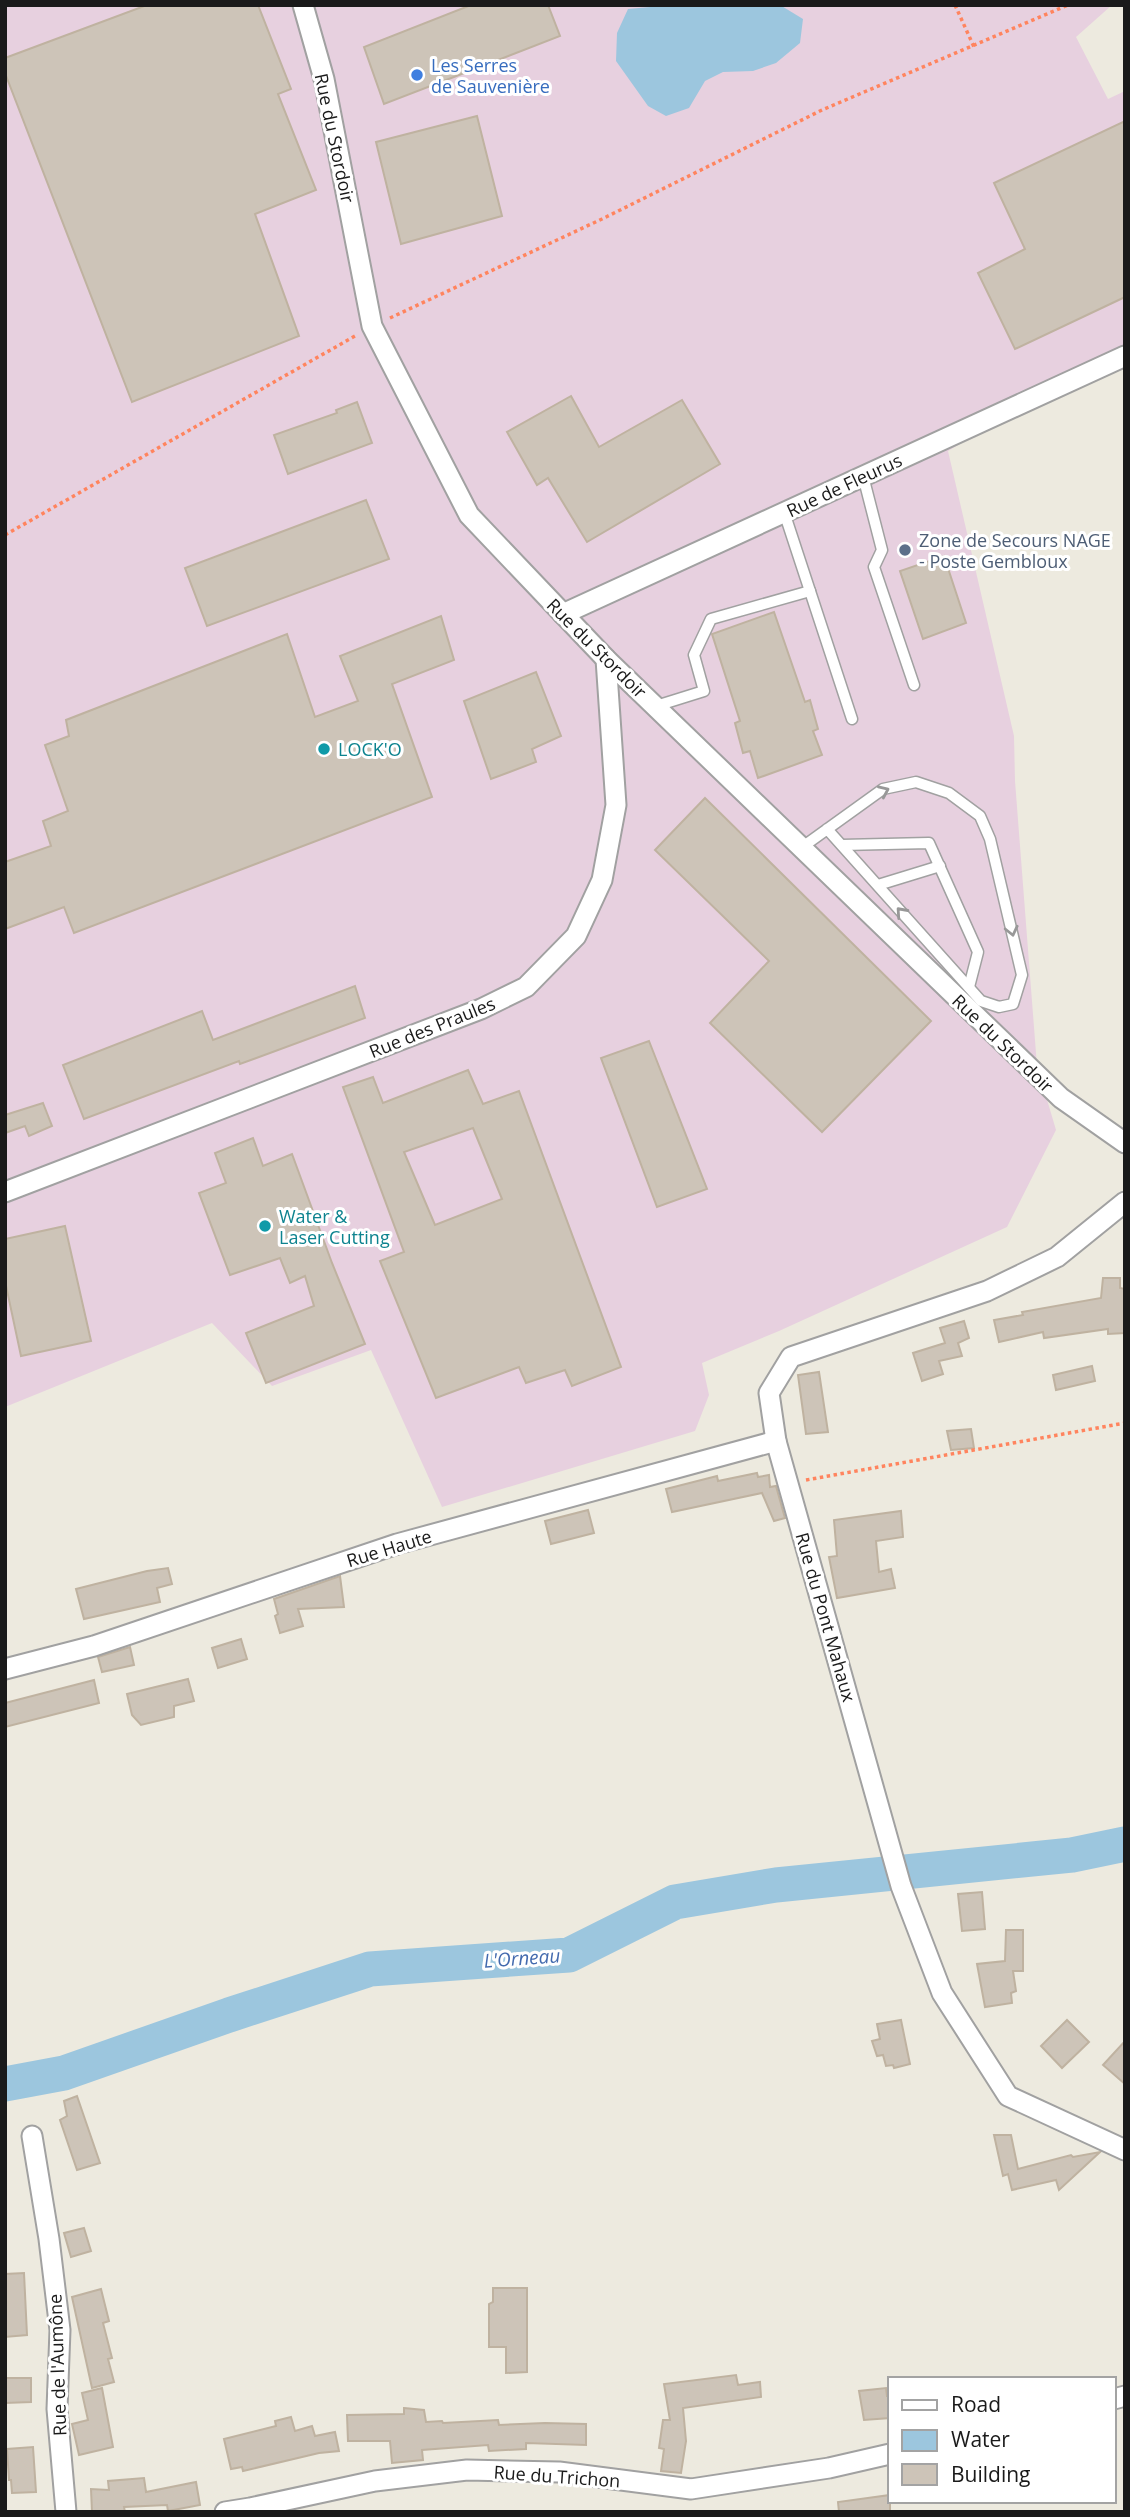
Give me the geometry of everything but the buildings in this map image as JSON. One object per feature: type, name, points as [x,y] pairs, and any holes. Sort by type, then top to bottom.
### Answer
[{"type":"street","name":"Rue du Stordoir","points":[[303,5],[324,79],[372,326],[470,516],[606,659],[1061,1098],[1125,1143]]},
{"type":"street","name":"Rue de Fleurus","points":[[563,614],[1125,355]]},
{"type":"street","name":"Rue des Praules","points":[[5,1192],[481,1009],[526,987],[576,936],[601,880],[616,805],[606,659]]},
{"type":"street","name":"Rue du Pont Mahaux","points":[[1125,1202],[1057,1257],[987,1292],[791,1357],[769,1393],[776,1441],[901,1886],[942,1993],[1008,2095],[1125,2150]]},
{"type":"street","name":"Rue Haute","points":[[5,1669],[93,1646],[397,1544],[776,1441]]},
{"type":"street","name":"Rue de l'Aumône","points":[[32,2136],[50,2239],[60,2330],[57,2409],[66,2512]]},
{"type":"street","name":"Rue du Trichon","points":[[225,2512],[375,2481],[467,2470],[559,2472],[691,2488],[829,2468],[888,2454]]},
{"type":"lane","points":[[863,476],[882,550],[874,567],[914,685]]},
{"type":"lane","points":[[784,512],[852,719]]},
{"type":"lane","points":[[655,707],[704,691],[694,655],[711,619],[810,591]]},
{"type":"lane","points":[[801,848],[827,829],[883,789],[916,782],[949,793],[980,816],[990,839],[1022,975],[1013,1004],[999,1007],[981,1001],[827,829]]},
{"type":"lane","points":[[842,845],[929,843],[978,953],[969,987]]},
{"type":"lane","points":[[877,885],[940,866]]},
{"type":"path","points":[[955,5],[974,47]]},
{"type":"path","points":[[5,535],[372,326],[602,219],[822,110],[1068,5]]},
{"type":"path","points":[[788,1483],[1125,1423]]},
{"type":"shaded area","points":[[5,5],[1112,5],[1076,37],[1108,99],[1125,91],[1125,347],[948,451],[1014,736],[1015,781],[1037,1066],[1056,1130],[1007,1227],[779,1331],[702,1363],[709,1395],[695,1431],[442,1507],[371,1350],[272,1386],[212,1323],[5,1407]]},
{"type":"water","points":[[672,5],[780,5],[803,19],[800,43],[776,63],[753,71],[723,72],[705,81],[689,108],[666,116],[648,106],[616,61],[617,33],[628,9]]},
{"type":"waterway","name":"L'Orneau","points":[[5,2084],[64,2073],[370,1969],[569,1955],[675,1902],[776,1885],[1072,1855],[1125,1844]]},
{"type":"place","name":"Les Serres de Sauvenière","points":[[417,75]]},
{"type":"place","name":"Zone de Secours NAGE - Poste Gembloux","points":[[905,550]]},
{"type":"place","name":"LOCK'O","points":[[324,749]]},
{"type":"place","name":"Water & Laser Cutting","points":[[265,1226]]}]
